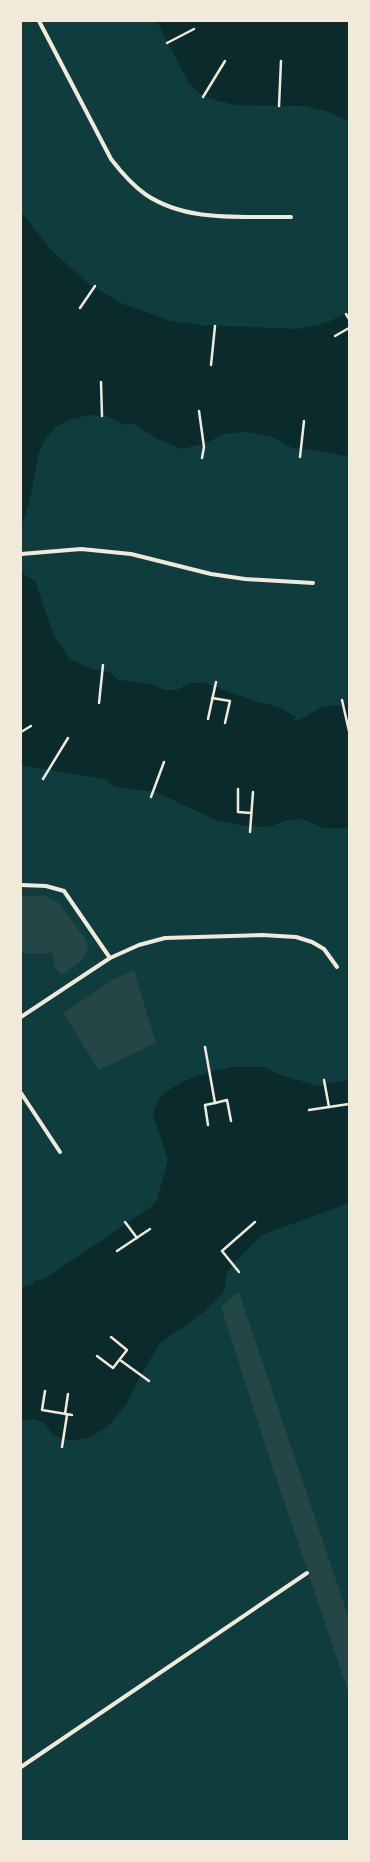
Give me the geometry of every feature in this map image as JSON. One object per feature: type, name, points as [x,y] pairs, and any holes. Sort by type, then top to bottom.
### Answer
[{"type":"street","points":[[39,21],[111,159],[127,178],[146,194],[170,206],[192,214],[291,217]]},
{"type":"street","points":[[21,554],[81,549],[131,554],[211,574],[245,579],[313,583]]},
{"type":"street","points":[[21,885],[52,886],[64,891],[110,958]]},
{"type":"street","points":[[21,1017],[110,958],[139,946],[165,938],[278,935],[303,939],[315,944],[327,952],[337,967]]},
{"type":"street","points":[[21,1093],[60,1152]]},
{"type":"street","points":[[21,1767],[308,1573]]},
{"type":"path","points":[[167,43],[194,29]]},
{"type":"path","points":[[203,97],[225,61]]},
{"type":"path","points":[[279,106],[281,61]]},
{"type":"path","points":[[80,308],[95,286]]},
{"type":"path","points":[[346,314],[349,319]]},
{"type":"path","points":[[211,365],[215,326]]},
{"type":"path","points":[[335,336],[349,328]]},
{"type":"path","points":[[101,382],[102,416]]},
{"type":"path","points":[[199,411],[204,447],[202,458]]},
{"type":"path","points":[[300,457],[304,421]]},
{"type":"path","points":[[99,703],[103,665]]},
{"type":"path","points":[[208,718],[216,682]]},
{"type":"path","points":[[212,698],[230,701],[225,723]]},
{"type":"path","points":[[342,700],[349,730]]},
{"type":"path","points":[[21,732],[31,726]]},
{"type":"path","points":[[43,779],[68,738]]},
{"type":"path","points":[[151,797],[164,762]]},
{"type":"path","points":[[238,788],[238,812],[251,813]]},
{"type":"path","points":[[250,832],[253,792]]},
{"type":"path","points":[[205,1047],[215,1103]]},
{"type":"path","points":[[324,1080],[329,1107]]},
{"type":"path","points":[[208,1125],[205,1105],[227,1100],[231,1121]]},
{"type":"path","points":[[309,1110],[349,1104]]},
{"type":"path","points":[[125,1222],[137,1238]]},
{"type":"path","points":[[240,1272],[222,1251],[255,1222]]},
{"type":"path","points":[[117,1251],[150,1229]]},
{"type":"path","points":[[97,1356],[113,1368],[127,1350],[110,1337]]},
{"type":"path","points":[[120,1360],[149,1381]]},
{"type":"path","points":[[45,1391],[42,1410],[72,1415]]},
{"type":"path","points":[[62,1447],[68,1394]]},
{"type":"shaded area","points":[[157,21],[349,21],[349,122],[329,112],[305,106],[235,105],[208,98],[199,93],[188,82]]},
{"type":"shaded area","points":[[21,212],[51,250],[89,284],[123,304],[171,321],[200,325],[298,329],[326,323],[349,312],[349,457],[315,450],[292,448],[272,437],[248,432],[220,435],[211,441],[183,449],[157,439],[134,423],[126,425],[107,416],[90,415],[71,419],[56,427],[45,439],[38,455],[30,500],[21,528]]},
{"type":"shaded area","points":[[21,557],[22,573],[35,581],[54,636],[68,657],[92,669],[109,672],[119,680],[152,684],[164,690],[176,690],[191,683],[204,683],[255,701],[279,707],[296,717],[293,721],[301,719],[322,707],[349,704],[349,828],[323,828],[303,819],[287,820],[269,827],[240,825],[216,820],[156,792],[115,787],[104,779],[21,765]]},
{"type":"shaded area","points":[[21,896],[45,896],[58,902],[86,940],[88,946],[85,956],[76,965],[61,975],[55,968],[52,953],[21,953]]},
{"type":"shaded area","points":[[134,970],[156,1043],[99,1070],[63,1013],[113,980]]},
{"type":"shaded area","points":[[232,1067],[264,1067],[278,1074],[318,1086],[349,1080],[349,1203],[262,1235],[233,1264],[226,1276],[224,1292],[204,1312],[160,1343],[138,1380],[127,1403],[110,1424],[99,1432],[87,1438],[64,1440],[54,1435],[43,1422],[35,1419],[21,1420],[21,1288],[32,1284],[36,1280],[44,1279],[151,1207],[157,1200],[168,1160],[153,1114],[158,1101],[177,1085],[204,1074]]},
{"type":"shaded area","points":[[239,1292],[349,1619],[349,1694],[270,1460],[221,1307]]}]
